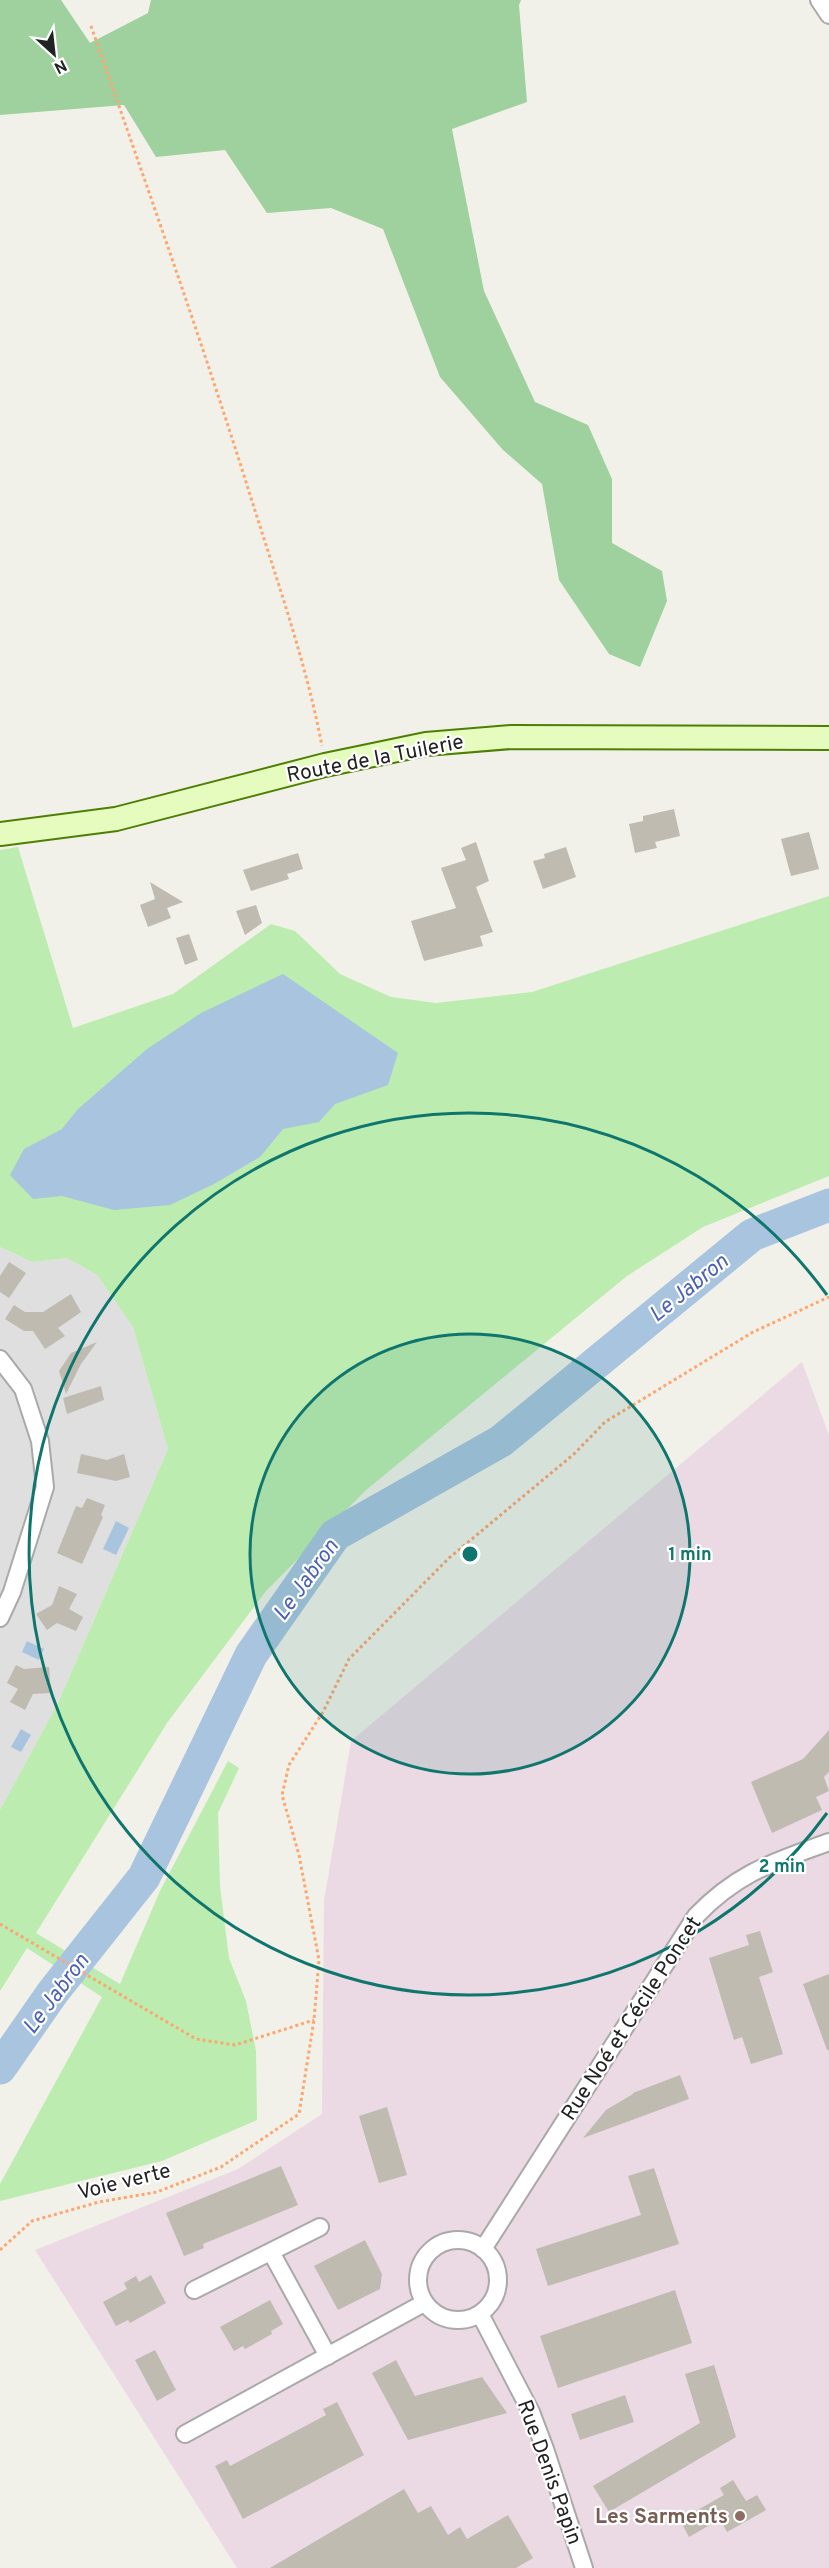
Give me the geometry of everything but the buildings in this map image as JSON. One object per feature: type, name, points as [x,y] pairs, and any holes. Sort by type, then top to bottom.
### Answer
[{"type":"main road","name":"Route de la Tuilerie","points":[[0,834],[116,819],[325,765],[426,744],[512,737],[829,738]]},
{"type":"street","points":[[819,0],[829,15]]},
{"type":"street","points":[[0,1359],[23,1389],[40,1441],[45,1487],[12,1592],[0,1618]]},
{"type":"street","name":"Rue Noé et Cécile Poncet","points":[[483,2249],[696,1917],[711,1900],[760,1867],[829,1842]]},
{"type":"street","points":[[194,2290],[320,2226]]},
{"type":"street","points":[[454,2240],[474,2243],[483,2249],[496,2266],[497,2287],[488,2307],[471,2318],[450,2320],[431,2310],[419,2293],[418,2273],[421,2263],[434,2247],[454,2240]]},
{"type":"street","points":[[271,2252],[328,2356]]},
{"type":"street","points":[[185,2434],[424,2303]]},
{"type":"street","name":"Rue Denis Papin","points":[[480,2314],[534,2421],[584,2568]]},
{"type":"path","points":[[91,26],[214,381],[314,706],[325,765]]},
{"type":"path","name":"Voie verte","points":[[0,2250],[32,2221],[99,2202],[157,2192],[220,2167],[299,2114],[314,2020],[319,1960],[299,1855],[282,1795],[289,1765],[322,1712],[349,1659],[449,1558],[574,1454],[605,1422],[753,1332],[829,1297]]},
{"type":"path","points":[[0,1924],[196,2039],[235,2045],[314,2020]]},
{"type":"shaded area","points":[[0,1247],[32,1262],[67,1258],[97,1275],[133,1327],[168,1449],[58,1703],[0,1810]]},
{"type":"shaded area","points":[[802,1362],[829,1435],[829,2568],[237,2568],[35,2250],[238,2169],[322,2114],[324,1901],[351,1741]]},
{"type":"green space","points":[[0,0],[61,0],[90,43],[148,13],[151,0],[521,0],[519,5],[527,102],[452,129],[484,291],[535,402],[588,425],[612,479],[612,543],[662,571],[667,601],[640,667],[609,654],[559,580],[542,484],[503,450],[440,377],[383,229],[331,208],[267,213],[225,150],[156,157],[124,105],[0,115]]},
{"type":"green space","points":[[18,847],[73,1028],[173,994],[271,924],[295,931],[340,974],[391,997],[436,1003],[532,992],[829,896],[829,1176],[703,1227],[627,1276],[366,1490],[266,1591],[167,1723],[36,1933],[120,1984],[160,1891],[228,1761],[239,1768],[218,1813],[220,1886],[229,1958],[246,2001],[256,2051],[257,2120],[162,2161],[0,2201],[0,2184],[102,1997],[27,1948],[0,1991],[0,1810],[58,1703],[168,1449],[133,1327],[97,1275],[67,1258],[32,1262],[0,1247],[0,850]]},
{"type":"water","points":[[283,974],[398,1053],[388,1085],[335,1104],[319,1122],[283,1129],[260,1157],[214,1184],[170,1205],[114,1210],[62,1196],[33,1199],[10,1175],[24,1149],[62,1129],[77,1110],[147,1049],[201,1013]]},
{"type":"water","points":[[116,1521],[129,1528],[116,1555],[103,1549]]},
{"type":"water","points":[[27,1641],[44,1649],[39,1660],[22,1652]]},
{"type":"water","points":[[21,1729],[31,1735],[21,1752],[11,1747]]},
{"type":"waterway","name":"Le Jabron","points":[[0,2068],[53,1992],[144,1877],[251,1655],[335,1535],[501,1441],[752,1235],[829,1205]]},
{"type":"place","name":"Les Sarments","points":[[740,2516]]}]
